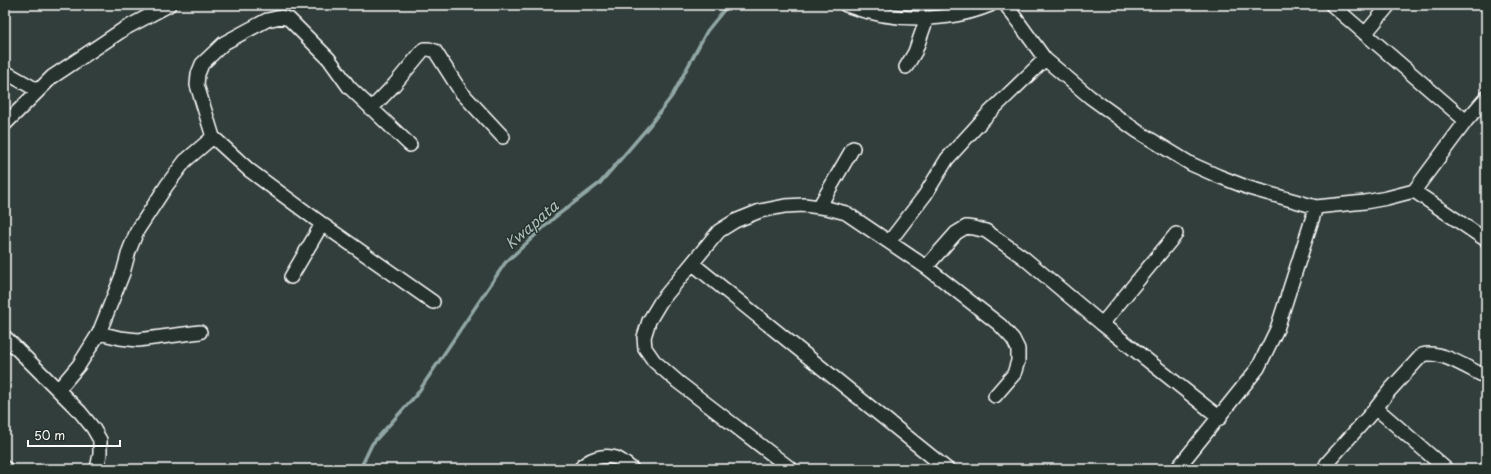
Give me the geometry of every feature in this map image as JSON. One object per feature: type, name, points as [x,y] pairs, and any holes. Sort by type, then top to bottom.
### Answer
[{"type":"street","points":[[5,124],[52,77],[124,30],[169,5]]},
{"type":"street","points":[[846,5],[860,10],[886,15],[927,18],[950,16],[978,10],[990,5]]},
{"type":"street","points":[[1006,5],[1022,30],[1045,59],[1090,97],[1137,131],[1191,164],[1218,176],[1249,188],[1316,207],[1364,202],[1414,192],[1466,121],[1486,98]]},
{"type":"street","points":[[1332,5],[1466,121]]},
{"type":"street","points":[[1365,34],[1389,5]]},
{"type":"street","points":[[410,145],[349,87],[329,60],[289,19],[281,17],[273,18],[224,43],[202,64],[198,74],[198,85],[213,137],[249,170],[322,224],[433,302]]},
{"type":"street","points":[[906,67],[915,52],[927,18]]},
{"type":"street","points":[[371,109],[394,85],[424,49],[429,48],[435,51],[461,92],[503,137]]},
{"type":"street","points":[[889,242],[925,195],[946,160],[988,114],[1045,59]]},
{"type":"street","points":[[5,72],[38,90]]},
{"type":"street","points":[[58,390],[79,365],[99,333],[124,273],[129,251],[137,231],[185,161],[213,137]]},
{"type":"street","points":[[819,207],[853,148]]},
{"type":"street","points":[[1414,192],[1486,240]]},
{"type":"street","points":[[791,469],[678,382],[654,361],[645,348],[644,337],[649,321],[661,301],[719,231],[735,220],[760,211],[785,206],[804,205],[846,213],[926,267],[1000,325],[1013,339],[1018,349],[1018,361],[1014,374],[995,396]]},
{"type":"street","points":[[1177,469],[1220,418],[1258,368],[1277,329],[1316,207]]},
{"type":"street","points":[[291,277],[322,224]]},
{"type":"street","points":[[926,267],[956,233],[966,227],[986,231],[1024,258],[1102,324],[1220,418]]},
{"type":"street","points":[[1102,324],[1176,234]]},
{"type":"street","points":[[692,264],[947,469]]},
{"type":"street","points":[[99,333],[120,338],[138,340],[200,332]]},
{"type":"street","points":[[5,337],[80,412],[93,428],[100,440],[100,454],[97,469]]},
{"type":"street","points":[[1324,469],[1413,363],[1422,355],[1434,353],[1486,377]]},
{"type":"street","points":[[1376,408],[1446,469]]},
{"type":"street","points":[[580,469],[584,464],[593,458],[603,457],[616,458],[632,469]]},
{"type":"waterway","name":"Kwapata","points":[[360,469],[372,444],[417,394],[505,263],[555,217],[600,183],[650,125],[672,96],[707,31],[728,5]]}]
